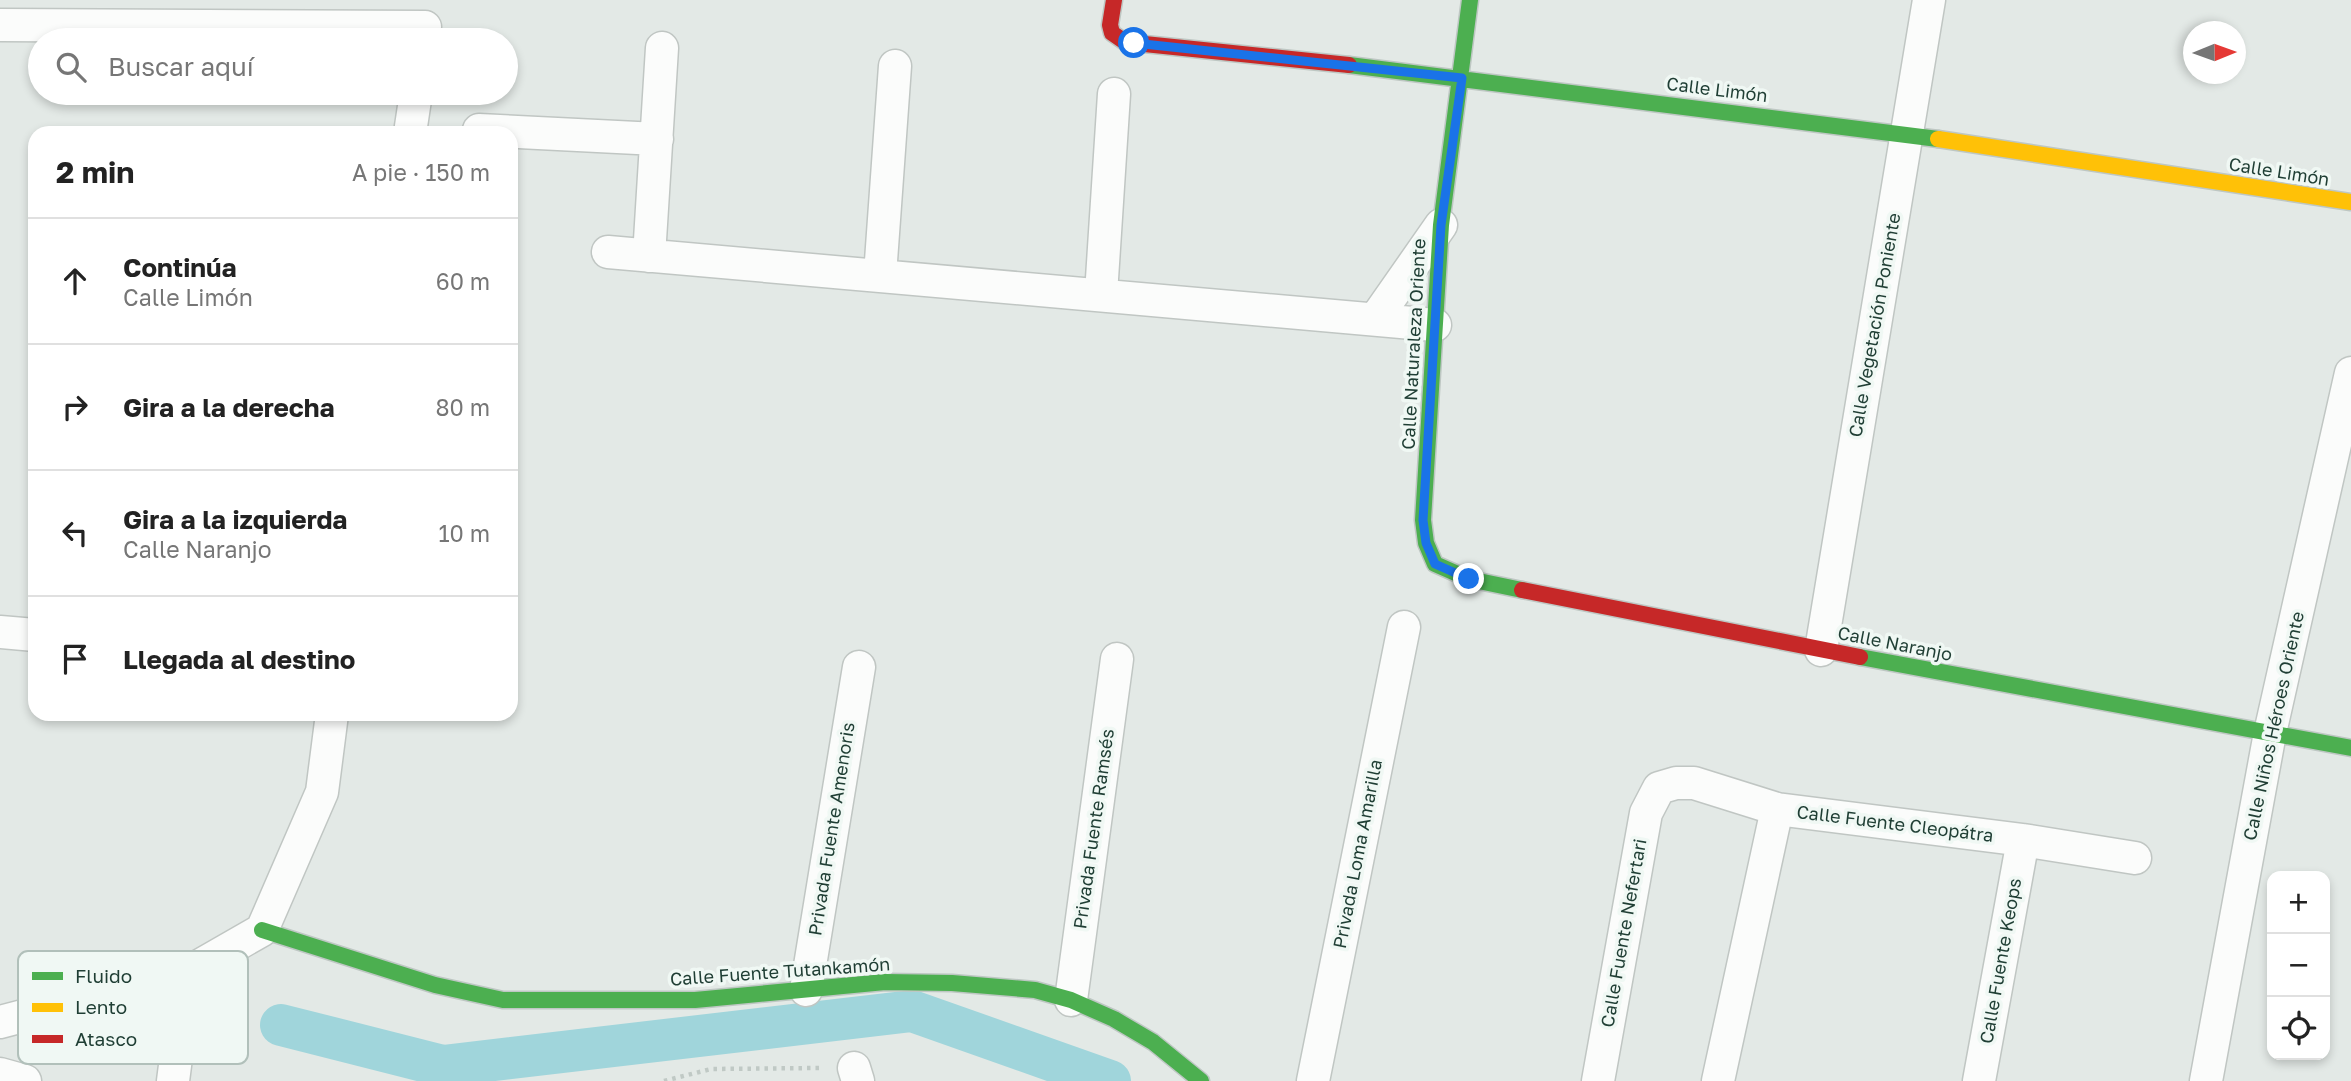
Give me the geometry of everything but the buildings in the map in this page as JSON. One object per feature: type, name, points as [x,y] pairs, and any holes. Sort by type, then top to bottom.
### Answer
[{"type":"street","name":"Calle Limón","points":[[1114,0],[1110,25],[1112,33],[1125,41],[1462,78],[1908,134],[2351,202]]},
{"type":"street","name":"Calle Naturaleza Oriente","points":[[1435,564],[1426,543],[1423,520],[1441,225],[1471,0]]},
{"type":"street","name":"Calle Vegetación Poniente","points":[[1821,650],[1929,0]]},
{"type":"street","points":[[0,25],[425,22]]},
{"type":"street","points":[[649,256],[662,48]]},
{"type":"street","points":[[880,275],[895,66]]},
{"type":"street","points":[[1101,294],[1114,93]]},
{"type":"street","points":[[412,126],[414,105]]},
{"type":"street","points":[[518,132],[657,139]]},
{"type":"street","points":[[1376,318],[1441,225]]},
{"type":"street","points":[[608,252],[1435,325]]},
{"type":"street","name":"Calle Niños Héroes Oriente","points":[[2206,1081],[2270,733],[2351,373]]},
{"type":"street","name":"Calle Naranjo","points":[[1435,564],[1469,579],[1821,650],[2351,748]]},
{"type":"street","name":"Privada Loma Amarilla","points":[[1313,1081],[1404,627]]},
{"type":"street","points":[[0,632],[28,634]]},
{"type":"street","name":"Privada Fuente Ramsés","points":[[1071,1000],[1117,659]]},
{"type":"street","name":"Privada Fuente Amenoris","points":[[806,990],[859,667]]},
{"type":"street","points":[[226,951],[262,930],[322,792],[331,721]]},
{"type":"street","name":"Calle Fuente Cleopátra","points":[[1659,788],[1676,783],[1693,783],[1777,809],[2023,840],[2135,858]]},
{"type":"street","name":"Calle Fuente Nefertari","points":[[1598,1081],[1646,813],[1659,788]]},
{"type":"street","points":[[1718,1081],[1777,809]]},
{"type":"street","name":"Calle Fuente Keops","points":[[1979,1081],[2023,840]]},
{"type":"street","name":"Calle Fuente Tutankamón","points":[[262,930],[435,985],[503,1000],[695,1000],[886,982],[952,983],[1035,990],[1071,1000],[1114,1019],[1153,1042],[1201,1081]]},
{"type":"street","points":[[0,1022],[18,1017]]},
{"type":"street","points":[[0,1074],[25,1081]]},
{"type":"path","points":[[664,1081],[711,1069],[856,1074]]},
{"type":"waterway","points":[[281,1025],[443,1066],[912,1011],[1110,1081]]},
{"type":"traffic: fast","points":[[1470,0],[1441,225],[1423,520],[1426,543],[1435,564],[1469,579],[1522,590]]},
{"type":"traffic: fast","points":[[1349,65],[1938,139]]},
{"type":"traffic: fast","points":[[1860,657],[2351,748]]},
{"type":"traffic: fast","points":[[262,930],[435,985],[503,1000],[695,1000],[885,982],[952,983],[1035,990],[1071,1000],[1114,1019],[1153,1042],[1201,1081]]},
{"type":"traffic: slow","points":[[1938,139],[2351,202]]},
{"type":"traffic: jam","points":[[1114,0],[1110,25],[1112,33],[1125,42],[1349,65]]},
{"type":"traffic: jam","points":[[1522,590],[1860,657]]},
{"type":"route","points":[[1134,43],[1462,78],[1441,225],[1423,520],[1426,543],[1435,564],[1469,579]]}]
